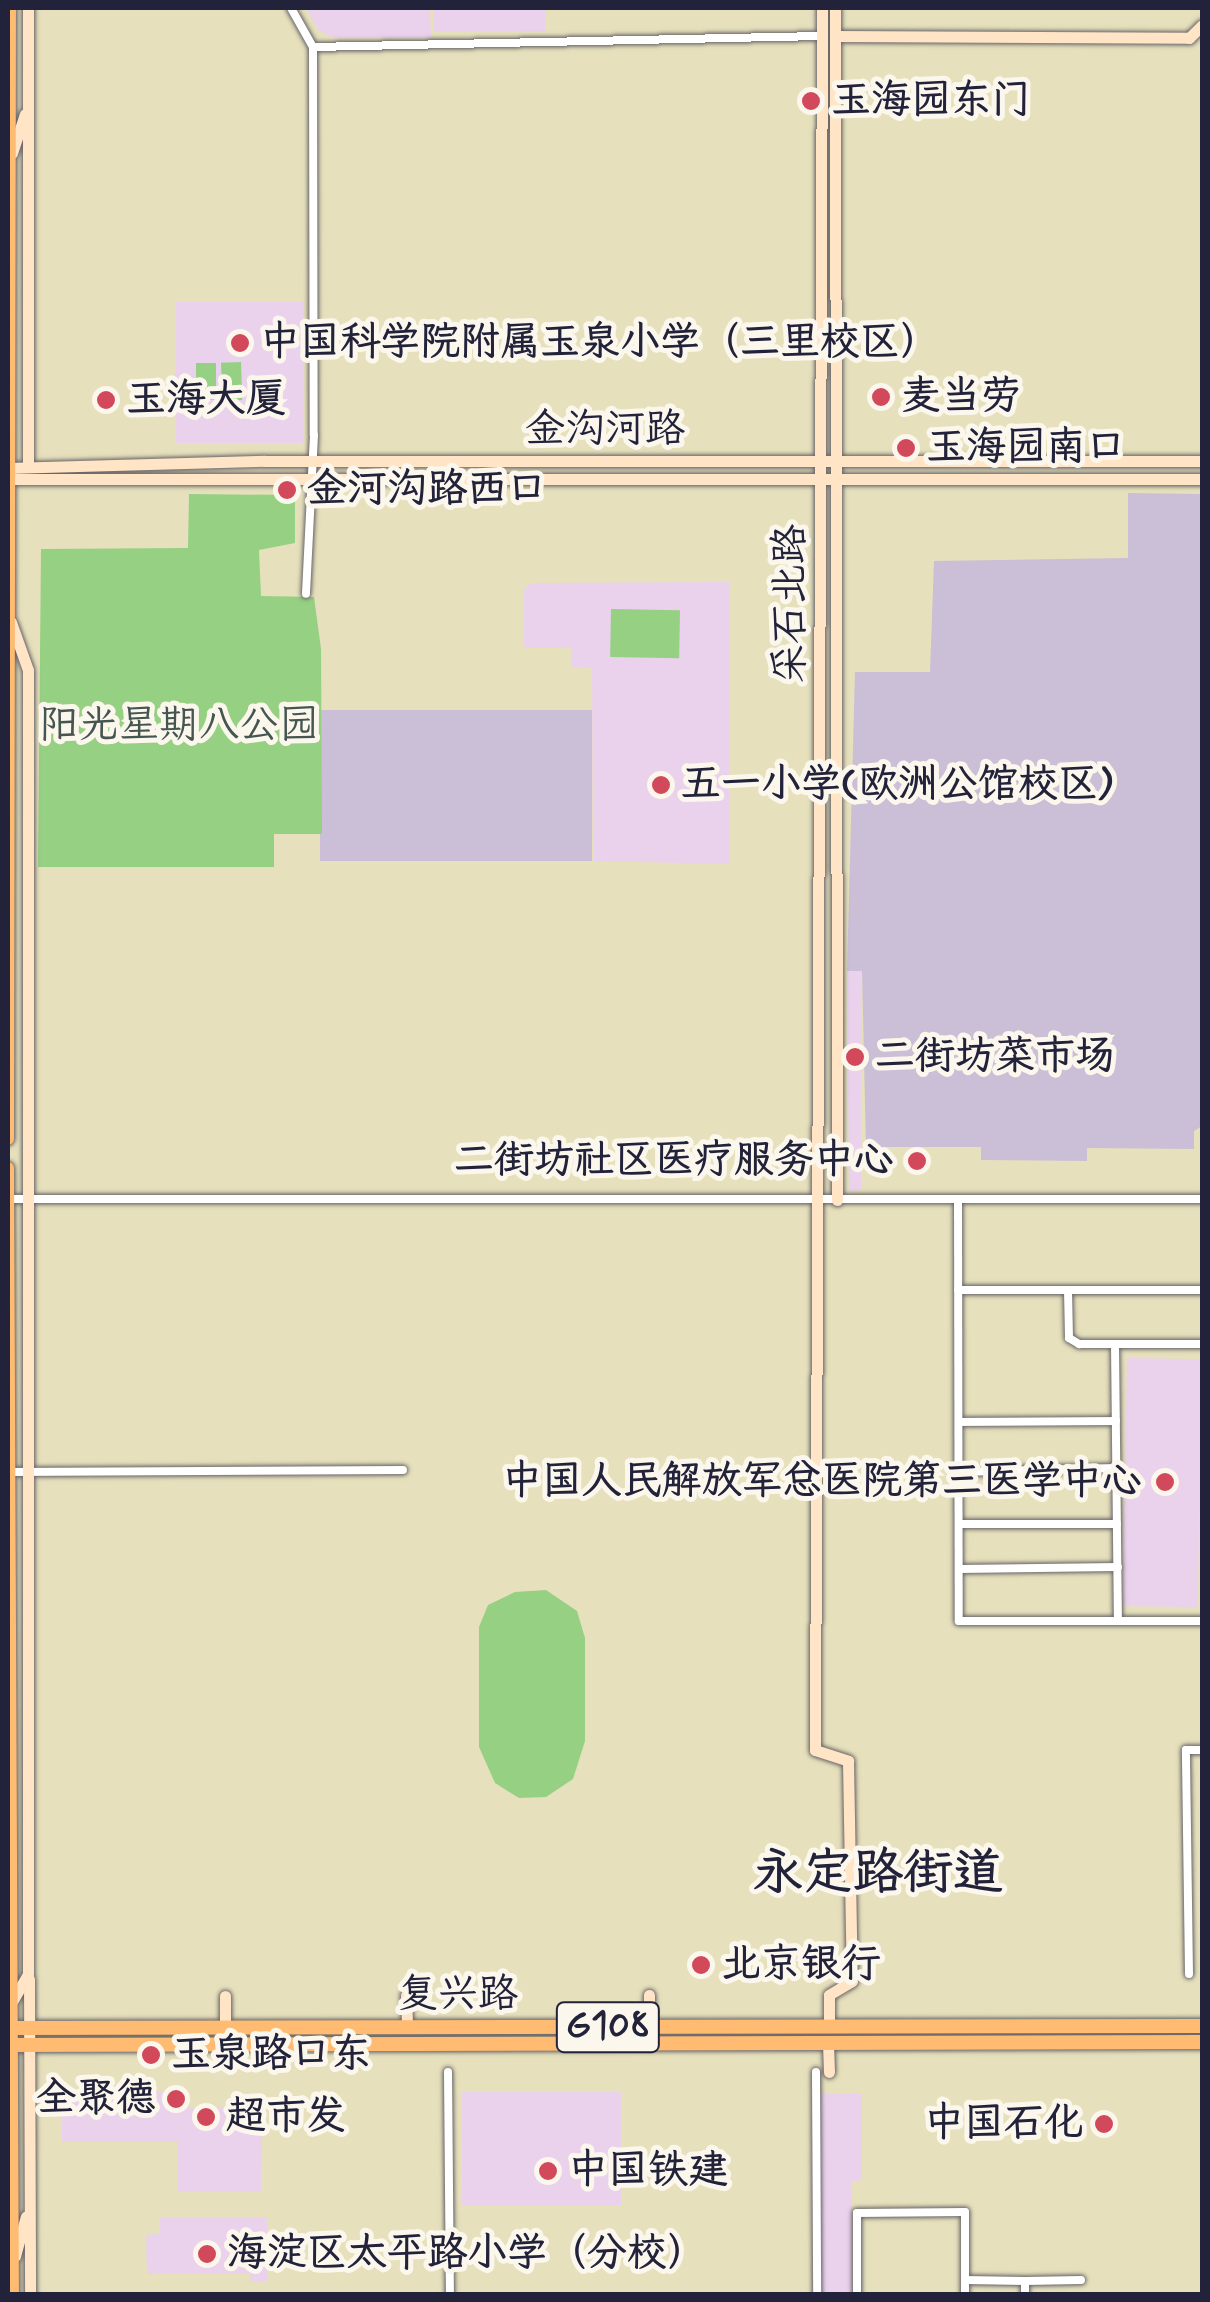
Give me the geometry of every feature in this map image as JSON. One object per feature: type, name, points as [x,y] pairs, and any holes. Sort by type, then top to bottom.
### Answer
[{"type":"highway","name":"复兴路","points":[[16,2045],[829,2035],[1202,2026]]},
{"type":"highway","name":"复兴路","points":[[16,2028],[649,2027],[829,2035],[1202,2042]]},
{"type":"main road","points":[[8,1139],[10,8]]},
{"type":"main road","points":[[8,1168],[16,2028],[13,2294]]},
{"type":"street","points":[[28,8],[28,467]]},
{"type":"street","points":[[291,8],[313,47],[312,482],[306,594]]},
{"type":"street","name":"采石北路","points":[[822,8],[829,36],[840,480],[837,1200]]},
{"type":"street","name":"采石北路","points":[[829,2035],[829,1995],[852,1982],[848,1761],[815,1750],[824,460],[829,36],[835,8]]},
{"type":"street","points":[[313,47],[829,36],[1189,38],[1202,25]]},
{"type":"street","points":[[12,153],[28,104]]},
{"type":"street","name":"金沟河路","points":[[9,473],[28,467],[312,463],[1202,461]]},
{"type":"street","name":"金沟河路","points":[[9,473],[312,482],[1202,479]]},
{"type":"street","points":[[9,618],[28,670],[28,1974],[16,2028]]},
{"type":"street","points":[[8,1199],[1202,1199]]},
{"type":"street","points":[[958,1200],[959,1621],[1202,1621]]},
{"type":"street","points":[[958,1290],[1202,1290]]},
{"type":"street","points":[[1068,1290],[1069,1338],[1115,1344],[1202,1344]]},
{"type":"street","points":[[1115,1344],[1118,1621]]},
{"type":"street","points":[[959,1422],[1116,1421]]},
{"type":"street","points":[[959,1472],[1116,1468]]},
{"type":"street","points":[[9,1472],[402,1470]]},
{"type":"street","points":[[959,1524],[1117,1524]]},
{"type":"street","points":[[959,1569],[1118,1567]]},
{"type":"street","points":[[1189,1974],[1186,1750],[1202,1750]]},
{"type":"street","points":[[13,2000],[28,1974]]},
{"type":"street","points":[[406,1994],[406,2027]]},
{"type":"street","points":[[649,1994],[649,2027]]},
{"type":"street","points":[[226,1996],[226,2027]]},
{"type":"street","points":[[817,2294],[822,2072],[829,2035]]},
{"type":"street","points":[[16,2045],[30,2203],[30,2294]]},
{"type":"street","points":[[448,2072],[450,2294]]},
{"type":"street","points":[[13,2265],[30,2203]]},
{"type":"street","points":[[858,2294],[858,2213],[965,2212],[965,2294]]},
{"type":"street","points":[[965,2280],[1082,2280]]},
{"type":"street","points":[[1025,2281],[1025,2294]]},
{"type":"shaded area","points":[[306,8],[430,8],[431,37],[332,37],[318,30]]},
{"type":"shaded area","points":[[434,8],[545,8],[545,32],[434,32]]},
{"type":"shaded area","name":"中国科学院附属玉泉小学（三里校区）","points":[[176,302],[303,302],[303,443],[176,443]]},
{"type":"shaded area","points":[[1128,493],[1202,494],[1202,1126],[1194,1131],[1194,1149],[1087,1148],[1087,1161],[981,1160],[981,1147],[866,1147],[862,971],[847,971],[855,672],[930,672],[934,561],[1128,558]]},
{"type":"shaded area","name":"五一小学(欧洲公馆校区)","points":[[729,582],[729,864],[593,861],[592,668],[571,667],[571,648],[524,648],[524,589],[531,583]]},
{"type":"shaded area","points":[[320,710],[592,710],[592,861],[320,861]]},
{"type":"shaded area","name":"二街坊菜市场","points":[[862,970],[861,1190],[849,1191],[847,971]]},
{"type":"shaded area","name":"中国人民解放军总医院第三医学中心","points":[[1127,1358],[1202,1359],[1198,1607],[1123,1606]]},
{"type":"shaded area","points":[[62,2091],[182,2092],[182,2107],[262,2107],[261,2192],[178,2192],[177,2142],[62,2142]]},
{"type":"shaded area","points":[[462,2092],[621,2092],[621,2205],[462,2205]]},
{"type":"shaded area","points":[[820,2093],[862,2093],[862,2180],[852,2182],[852,2294],[822,2294]]},
{"type":"shaded area","name":"海淀区太平路小学（分校）","points":[[160,2218],[267,2218],[267,2281],[251,2282],[250,2273],[147,2274],[146,2235],[160,2234]]},
{"type":"green space","points":[[241,362],[242,400],[222,401],[221,363]]},
{"type":"green space","points":[[196,363],[216,363],[216,400],[196,400]]},
{"type":"green space","name":"阳光星期八公园","points":[[189,494],[295,495],[295,543],[259,550],[261,596],[314,597],[321,649],[322,834],[274,834],[274,867],[38,867],[41,549],[188,548]]},
{"type":"green space","points":[[611,609],[680,610],[679,658],[610,657]]},
{"type":"green space","points":[[546,1590],[577,1611],[585,1638],[585,1741],[573,1779],[546,1797],[519,1798],[495,1783],[479,1747],[479,1627],[488,1605],[515,1592]]},
{"type":"place","name":"玉海园东门","points":[[811,101]]},
{"type":"place","name":"中国科学院附属玉泉小学（三里校区）","points":[[240,343]]},
{"type":"place","name":"麦当劳","points":[[881,397]]},
{"type":"place","name":"玉海大厦","points":[[106,400]]},
{"type":"place","name":"玉海园南口","points":[[906,448]]},
{"type":"place","name":"金河沟路西口","points":[[287,490]]},
{"type":"place","name":"五一小学(欧洲公馆校区)","points":[[661,785]]},
{"type":"place","name":"二街坊菜市场","points":[[855,1057]]},
{"type":"place","name":"二街坊社区医疗服务中心","points":[[917,1161]]},
{"type":"place","name":"中国人民解放军总医院第三医学中心","points":[[1165,1482]]},
{"type":"place","name":"北京银行","points":[[701,1965]]},
{"type":"place","name":"玉泉路口东","points":[[151,2055]]},
{"type":"place","name":"全聚德","points":[[176,2099]]},
{"type":"place","name":"超市发","points":[[206,2117]]},
{"type":"place","name":"中国石化","points":[[1104,2124]]},
{"type":"place","name":"中国铁建","points":[[548,2171]]},
{"type":"place","name":"海淀区太平路小学（分校）","points":[[207,2254]]},
{"type":"district","name":"永定路街道","points":[[878,1875]]}]
